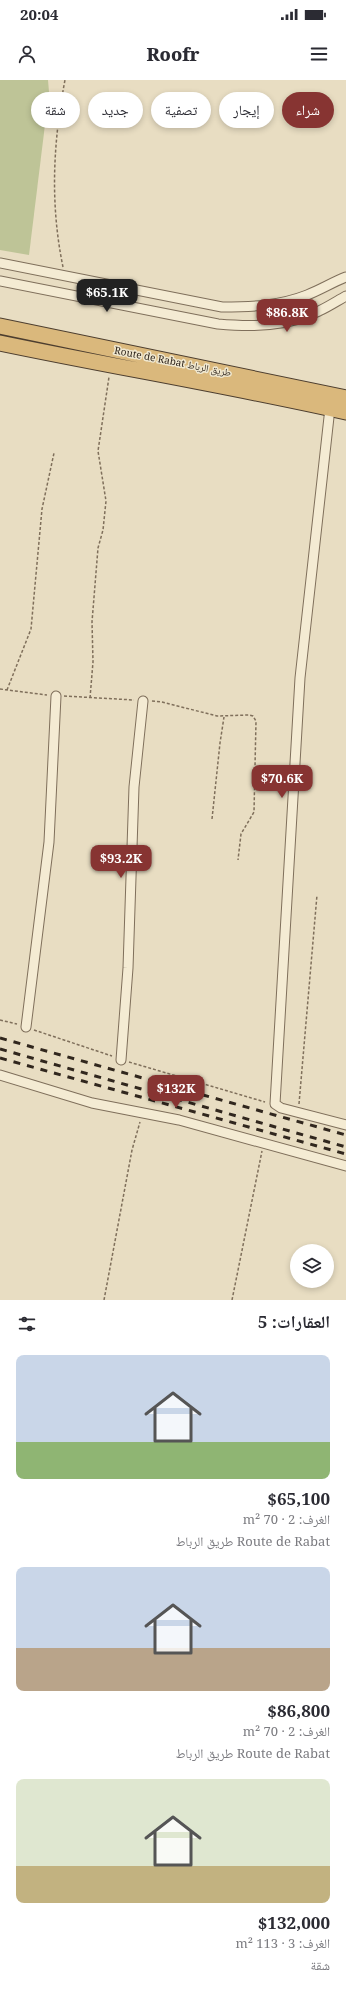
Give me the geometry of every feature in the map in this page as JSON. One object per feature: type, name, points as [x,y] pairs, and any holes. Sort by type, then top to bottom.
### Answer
[{"type":"highway","name":"Route de Rabat طريق الرباط","points":[[0,326],[346,398]]},
{"type":"highway","name":"Route de Rabat طريق الرباط","points":[[0,343],[110,366],[185,378],[346,412]]},
{"type":"street","points":[[0,263],[222,307],[278,304],[308,295],[346,277]]},
{"type":"street","points":[[0,281],[218,324],[247,327],[289,322],[318,312],[346,296]]},
{"type":"street","points":[[330,408],[300,678],[275,1104],[346,1125]]},
{"type":"street","points":[[26,1027],[49,842],[56,696]]},
{"type":"street","points":[[121,1060],[128,968],[134,787],[143,701]]},
{"type":"street","points":[[0,1075],[92,1103],[179,1120],[346,1166]]},
{"type":"path","points":[[64,275],[54,210],[53,170],[60,106],[65,80]]},
{"type":"path","points":[[90,698],[93,662],[92,622],[98,548],[103,530],[106,501],[98,451],[110,366]]},
{"type":"path","points":[[7,690],[31,629],[42,509],[54,452]]},
{"type":"path","points":[[0,689],[56,696],[162,702],[224,717],[253,716],[256,721],[254,812],[241,834],[238,860]]},
{"type":"path","points":[[212,819],[224,717]]},
{"type":"path","points":[[298,1112],[317,895]]},
{"type":"path","points":[[0,1020],[26,1027],[121,1060],[275,1104]]},
{"type":"path","points":[[104,1300],[132,1150],[142,1113]]},
{"type":"path","points":[[232,1300],[263,1143]]},
{"type":"green space","points":[[0,80],[48,80],[49,92],[31,92],[31,128],[45,128],[29,255],[0,250]]},
{"type":"railway","points":[[0,1038],[346,1135]]},
{"type":"railway","points":[[0,1049],[346,1147]]},
{"type":"railway","points":[[0,1058],[346,1154]]}]
